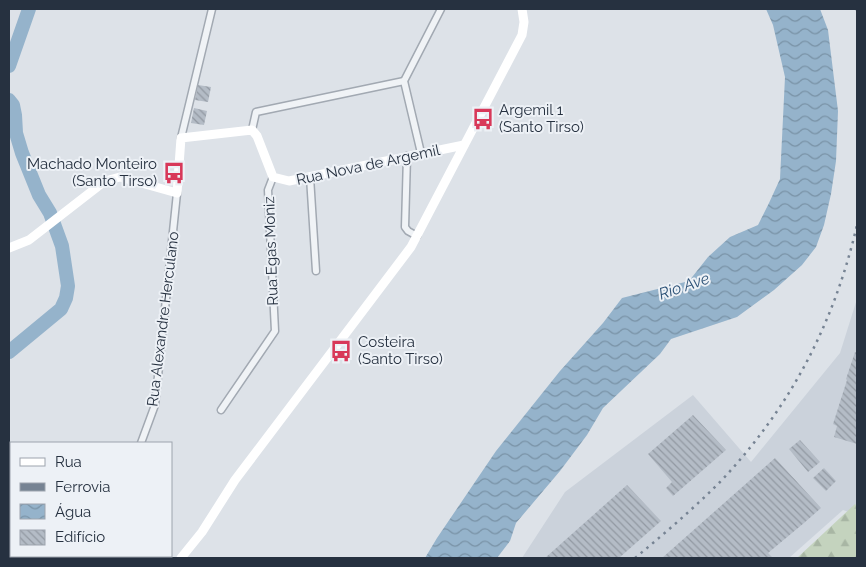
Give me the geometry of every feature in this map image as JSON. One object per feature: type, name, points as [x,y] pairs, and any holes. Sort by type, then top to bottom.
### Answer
[{"type":"street","points":[[9,248],[30,240],[105,181],[120,177],[177,193],[181,138],[212,9]]},
{"type":"street","points":[[421,153],[404,81],[441,9]]},
{"type":"street","points":[[181,558],[202,532],[235,480],[411,246],[522,35],[524,22],[522,9]]},
{"type":"street","points":[[181,138],[252,130],[256,112],[404,81]]},
{"type":"street","name":"Rua Egas Moniz","points":[[221,410],[275,331],[268,190],[273,177],[257,136],[252,130]]},
{"type":"street","name":"Rua Nova de Argemil","points":[[273,177],[289,181],[464,145]]},
{"type":"street","points":[[407,156],[405,227],[416,236]]},
{"type":"street","points":[[310,177],[316,271]]},
{"type":"street","name":"Rua Alexandre Herculano","points":[[141,442],[155,405],[177,193]]},
{"type":"shaded area","points":[[857,299],[857,515],[843,510],[789,558],[522,558],[565,492],[693,395],[751,462],[840,353]]},
{"type":"green space","points":[[855,504],[857,506],[857,558],[797,558]]},
{"type":"water","name":"Rio Ave","points":[[766,9],[820,9],[828,30],[838,111],[836,161],[824,225],[816,247],[802,265],[774,290],[737,317],[671,339],[660,354],[603,408],[587,435],[560,471],[516,523],[510,541],[497,558],[425,558],[496,451],[622,298],[689,281],[708,257],[730,237],[758,225],[780,179],[785,77],[773,25]]},
{"type":"building","points":[[198,85],[211,87],[208,102],[195,100]]},
{"type":"building","points":[[194,108],[207,111],[204,125],[191,123]]},
{"type":"building","points":[[855,352],[857,353],[857,444],[834,437],[837,426],[833,424]]},
{"type":"building","points":[[693,415],[726,450],[673,496],[666,488],[672,482],[648,454]]},
{"type":"building","points":[[800,440],[820,462],[808,472],[789,449]]},
{"type":"building","points":[[775,458],[821,508],[768,553],[773,558],[662,558]]},
{"type":"building","points":[[824,468],[836,481],[826,491],[813,478]]},
{"type":"building","points":[[627,485],[661,521],[619,558],[545,558]]},
{"type":"building","points":[[120,557],[157,557],[157,558]]},
{"type":"waterway","points":[[9,66],[29,9]]},
{"type":"waterway","points":[[9,100],[13,105],[16,133],[22,153],[39,195],[50,213],[62,246],[68,286],[66,298],[61,309],[9,352]]},
{"type":"railway","points":[[635,558],[720,482],[768,425],[806,363],[822,330],[836,297],[857,225]]},
{"type":"place","name":"Argemil 1 (Santo Tirso)","points":[[483,119]]},
{"type":"place","name":"Machado Monteiro (Santo Tirso)","points":[[174,173]]},
{"type":"place","name":"Costeira (Santo Tirso)","points":[[341,351]]}]
